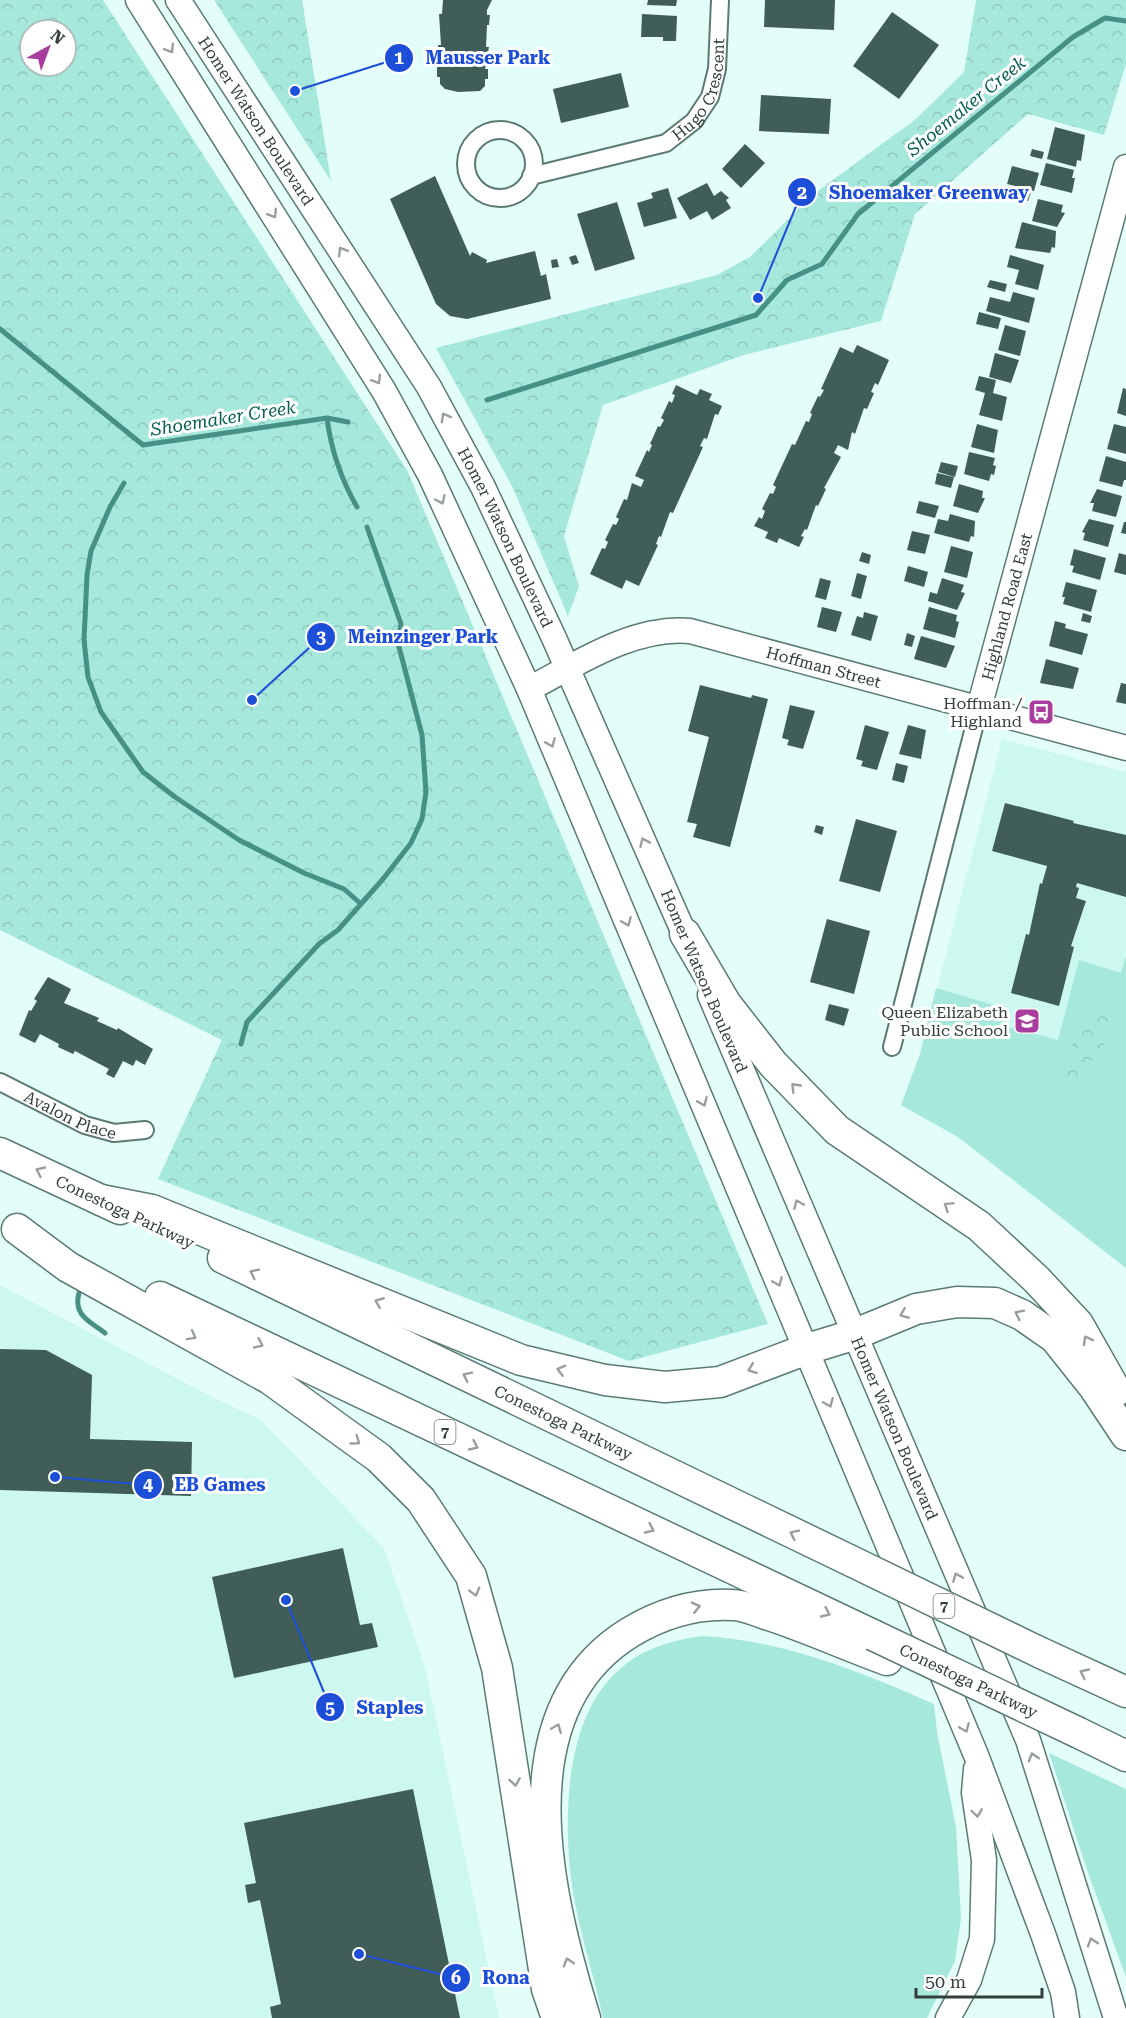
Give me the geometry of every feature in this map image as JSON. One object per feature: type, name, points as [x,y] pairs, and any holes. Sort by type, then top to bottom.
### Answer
[{"type":"highway","points":[[685,934],[726,1004],[773,1065],[837,1130],[979,1226],[1036,1279],[1078,1324],[1126,1410]]},
{"type":"highway","name":"Conestoga Parkway","points":[[0,1153],[1126,1692]]},
{"type":"highway","points":[[101,1200],[152,1210],[521,1360],[605,1380],[665,1387],[720,1382],[802,1337],[853,1335],[916,1309],[957,1302],[994,1303],[1022,1315],[1055,1338],[1094,1388],[1126,1435]]},
{"type":"highway","points":[[8,1225],[68,1267],[270,1379],[379,1458],[421,1500],[471,1576],[497,1668],[547,1989],[557,2018]]},
{"type":"highway","name":"Conestoga Parkway","points":[[8,1225],[880,1647],[991,1691],[1126,1756]]},
{"type":"highway","points":[[585,2018],[562,1942],[554,1896],[547,1834],[546,1786],[553,1735],[569,1700],[591,1666],[615,1642],[648,1621],[703,1605],[736,1605],[880,1647]]},
{"type":"main road","points":[[138,0],[384,391],[430,475],[529,689],[976,1755],[1063,1992],[1067,2018]]},
{"type":"main road","name":"Homer Watson Boulevard","points":[[178,0],[429,387],[483,487],[685,934],[853,1335],[1028,1740],[1116,2018]]},
{"type":"main road","name":"Highland Road East","points":[[979,708],[1126,167]]},
{"type":"main road","name":"Hoffman Street","points":[[529,689],[567,669],[650,633],[682,631],[1126,748]]},
{"type":"main road","points":[[948,2018],[969,1980],[982,1939],[984,1860],[974,1793],[976,1755]]},
{"type":"street","name":"Hugo Crescent","points":[[531,176],[666,143],[694,121],[710,97],[717,69],[720,0]]},
{"type":"street","points":[[488,132],[511,132],[528,145],[533,155],[531,176],[517,194],[506,198],[490,196],[471,183],[467,172],[467,157],[471,146],[488,132]]},
{"type":"street","name":"Highland Road East","points":[[891,1047],[979,708]]},
{"type":"street","name":"Avalon Place","points":[[0,1082],[85,1125],[114,1133],[145,1130]]},
{"type":"shaded area","name":"Queen Elizabeth Public School","points":[[1002,739],[1126,772],[1126,1268],[958,1137],[901,1105],[920,1054]]},
{"type":"shaded area","points":[[0,1285],[214,1398],[260,1419],[384,1548],[425,1667],[499,2018],[0,2018]]},
{"type":"green space","points":[[0,0],[103,0],[407,470],[768,1324],[629,1361],[158,1179],[222,1040],[0,930]]},
{"type":"green space","points":[[214,0],[302,0],[331,181]]},
{"type":"green space","points":[[976,0],[1126,0],[1126,64],[1104,135],[1028,114],[915,214],[881,321],[744,355],[603,405],[564,536],[579,586],[568,616],[513,488],[436,348],[717,275],[750,257],[815,193],[916,119],[964,72]]},
{"type":"green space","points":[[1126,956],[1126,1268],[958,1137],[901,1105],[920,1054],[936,988],[1007,1009],[1004,1026],[1058,1040],[1079,960],[1121,973]]},
{"type":"green space","points":[[1089,1013],[1100,1014],[1107,1019],[1111,1028],[1110,1039],[1094,1055],[1081,1083],[1075,1085],[1062,1082],[1059,1069],[1071,1048],[1081,1018]]},
{"type":"green space","points":[[702,1636],[762,1644],[791,1651],[850,1669],[934,1704],[937,1732],[956,1827],[961,1918],[955,1961],[927,2018],[603,2018],[575,1903],[568,1845],[570,1779],[576,1747],[586,1718],[600,1691],[628,1662],[658,1647]]},
{"type":"green space","points":[[1049,1753],[1126,1789],[1126,1977],[1086,1867]]},
{"type":"building","points":[[443,0],[492,0],[487,10],[487,15],[490,15],[489,25],[487,25],[486,47],[489,47],[485,69],[488,69],[488,79],[485,79],[485,86],[480,91],[458,92],[445,89],[440,84],[440,77],[437,77],[437,67],[440,67],[438,45],[441,45],[439,14],[442,14]]},
{"type":"building","points":[[648,0],[677,0],[676,6],[647,5]]},
{"type":"building","points":[[765,0],[835,0],[834,30],[764,27]]},
{"type":"building","points":[[892,12],[939,45],[899,99],[853,66]]},
{"type":"building","points":[[642,14],[677,16],[676,41],[663,41],[663,37],[641,37]]},
{"type":"building","points":[[621,73],[629,107],[561,123],[553,89]]},
{"type":"building","points":[[761,95],[831,99],[829,134],[759,131]]},
{"type":"building","points":[[1055,127],[1085,135],[1081,161],[1077,160],[1076,167],[1047,159]]},
{"type":"building","points":[[745,144],[765,163],[741,188],[722,169]]},
{"type":"building","points":[[1032,149],[1044,152],[1042,159],[1030,156]]},
{"type":"building","points":[[1046,163],[1074,170],[1072,193],[1040,185]]},
{"type":"building","points":[[1012,166],[1039,173],[1034,191],[1007,184]]},
{"type":"building","points":[[435,176],[470,256],[472,252],[487,260],[486,263],[535,251],[541,276],[546,274],[551,299],[467,319],[450,316],[436,304],[390,199]]},
{"type":"building","points":[[707,183],[714,196],[721,191],[729,198],[726,200],[731,208],[712,220],[707,211],[690,220],[677,198]]},
{"type":"building","points":[[1014,187],[1031,192],[1028,201],[1011,196]]},
{"type":"building","points":[[668,188],[677,218],[644,227],[637,203],[653,198],[651,193]]},
{"type":"building","points":[[1038,199],[1063,205],[1061,212],[1065,213],[1057,227],[1032,221]]},
{"type":"building","points":[[617,202],[635,259],[595,271],[577,214]]},
{"type":"building","points":[[1022,222],[1056,231],[1055,248],[1052,247],[1050,253],[1015,248]]},
{"type":"building","points":[[576,255],[579,263],[572,265],[569,257]]},
{"type":"building","points":[[1010,255],[1044,265],[1038,290],[1015,284],[1019,270],[1007,267]]},
{"type":"building","points":[[557,259],[559,267],[552,268],[551,260]]},
{"type":"building","points":[[990,280],[1007,284],[1005,292],[987,287]]},
{"type":"building","points":[[1013,292],[1035,298],[1029,323],[986,311],[990,297],[1010,302]]},
{"type":"building","points":[[979,312],[1001,318],[998,329],[976,324]]},
{"type":"building","points":[[1005,325],[1026,331],[1020,356],[998,350]]},
{"type":"building","points":[[857,345],[889,360],[878,385],[875,383],[871,392],[874,393],[867,409],[864,408],[855,434],[852,432],[848,450],[838,445],[834,453],[841,457],[824,488],[826,489],[818,506],[816,505],[807,530],[805,529],[801,536],[804,537],[799,547],[779,538],[777,543],[765,538],[768,532],[754,526],[759,517],[762,519],[765,511],[762,509],[770,493],[773,494],[776,487],[773,485],[792,444],[795,445],[806,421],[809,422],[812,414],[810,413],[818,396],[820,397],[824,390],[821,389],[840,347],[853,353]]},
{"type":"building","points":[[995,353],[1019,360],[1011,383],[989,377]]},
{"type":"building","points":[[979,376],[996,380],[993,393],[1007,397],[1002,421],[979,415],[985,393],[975,390]]},
{"type":"building","points":[[676,385],[697,395],[700,389],[712,394],[709,400],[722,406],[718,415],[715,414],[707,439],[704,438],[700,446],[703,447],[673,513],[670,512],[639,586],[626,580],[622,589],[590,574],[602,548],[605,549],[608,542],[605,540],[613,524],[616,525],[619,519],[616,517],[624,499],[627,500],[632,483],[641,487],[644,480],[635,476],[647,450],[649,452],[658,426],[660,427],[664,420],[661,418],[669,401],[672,403],[675,395],[672,394]]},
{"type":"building","points":[[1123,388],[1126,389],[1126,416],[1117,413]]},
{"type":"building","points":[[977,424],[998,430],[994,453],[971,447]]},
{"type":"building","points":[[1114,424],[1126,427],[1126,454],[1107,449]]},
{"type":"building","points":[[969,452],[995,458],[994,475],[991,474],[989,481],[964,474]]},
{"type":"building","points":[[1106,456],[1126,462],[1126,480],[1122,487],[1099,481]]},
{"type":"building","points":[[941,462],[958,466],[955,477],[938,472]]},
{"type":"building","points":[[937,473],[954,477],[951,488],[935,484]]},
{"type":"building","points":[[959,484],[983,491],[982,498],[985,498],[978,513],[953,506]]},
{"type":"building","points":[[1097,489],[1122,496],[1116,517],[1092,511],[1094,503],[1090,503]]},
{"type":"building","points":[[919,501],[939,506],[935,518],[916,513]]},
{"type":"building","points":[[950,514],[975,521],[974,537],[971,536],[969,542],[934,533],[938,519],[948,521]]},
{"type":"building","points":[[1089,519],[1114,525],[1108,547],[1083,540],[1085,533],[1082,532]]},
{"type":"building","points":[[1124,522],[1126,522],[1126,534],[1121,533]]},
{"type":"building","points":[[912,531],[930,535],[925,554],[907,550]]},
{"type":"building","points":[[951,546],[973,552],[967,578],[944,572]]},
{"type":"building","points":[[1074,549],[1106,558],[1100,580],[1072,572],[1074,566],[1070,565]]},
{"type":"building","points":[[862,552],[871,555],[869,564],[859,561]]},
{"type":"building","points":[[1119,553],[1126,555],[1126,575],[1114,572]]},
{"type":"building","points":[[908,566],[928,572],[924,587],[904,581]]},
{"type":"building","points":[[857,573],[867,576],[861,599],[851,596]]},
{"type":"building","points":[[820,578],[831,581],[826,600],[815,597]]},
{"type":"building","points":[[942,578],[964,585],[961,592],[965,593],[957,610],[928,601],[930,592],[937,594]]},
{"type":"building","points":[[1066,582],[1097,590],[1091,612],[1063,604],[1065,597],[1062,597]]},
{"type":"building","points":[[822,607],[842,612],[836,632],[817,627]]},
{"type":"building","points":[[929,607],[957,615],[956,621],[959,622],[955,638],[923,629]]},
{"type":"building","points":[[864,612],[878,616],[871,641],[851,635],[857,616],[863,618]]},
{"type":"building","points":[[1083,613],[1092,616],[1090,623],[1081,621]]},
{"type":"building","points":[[1055,621],[1066,624],[1065,628],[1088,634],[1082,655],[1049,646]]},
{"type":"building","points":[[907,633],[915,636],[912,647],[904,645]]},
{"type":"building","points":[[921,636],[955,646],[946,668],[914,659]]},
{"type":"building","points":[[1046,659],[1079,668],[1073,689],[1040,683]]},
{"type":"building","points":[[1121,683],[1126,684],[1126,704],[1116,702]]},
{"type":"building","points":[[700,685],[751,698],[752,695],[768,699],[730,847],[693,837],[697,824],[687,822],[709,737],[688,731]]},
{"type":"building","points":[[790,705],[815,711],[803,749],[787,745],[789,740],[782,738]]},
{"type":"building","points":[[865,725],[889,732],[877,770],[861,766],[863,761],[856,759]]},
{"type":"building","points":[[908,725],[926,730],[921,759],[899,754]]},
{"type":"building","points":[[896,763],[908,766],[904,783],[892,780]]},
{"type":"building","points":[[1005,803],[1074,821],[1073,823],[1126,835],[1126,897],[1077,883],[1076,887],[1079,888],[1076,898],[1086,901],[1071,946],[1074,947],[1059,1006],[1011,993],[1026,934],[1029,935],[1040,883],[1042,884],[1047,866],[992,851]]},
{"type":"building","points":[[856,819],[897,831],[880,892],[839,881]]},
{"type":"building","points":[[816,825],[824,827],[822,835],[814,832]]},
{"type":"building","points":[[827,919],[870,931],[854,994],[810,982]]},
{"type":"building","points":[[48,977],[71,989],[64,1003],[99,1018],[97,1021],[117,1030],[118,1028],[153,1049],[145,1065],[136,1060],[133,1066],[123,1061],[114,1078],[106,1074],[109,1069],[75,1051],[73,1054],[58,1047],[59,1044],[40,1034],[35,1043],[19,1035],[29,1010],[31,1011],[37,1001],[34,999]]},
{"type":"building","points":[[829,1004],[849,1009],[844,1026],[825,1020]]},
{"type":"building","points":[[0,1349],[46,1350],[92,1375],[90,1439],[192,1442],[191,1496],[0,1490]]},
{"type":"building","points":[[343,1548],[360,1625],[372,1623],[378,1647],[234,1678],[212,1577]]},
{"type":"building","points":[[413,1789],[460,2018],[272,2018],[270,2007],[281,2004],[260,1900],[248,1903],[245,1885],[256,1883],[244,1823]]},
{"type":"waterway","name":"Shoemaker Creek","points":[[487,400],[756,315],[787,280],[822,264],[858,214],[1073,37],[1105,18],[1126,21]]},
{"type":"waterway","name":"Shoemaker Creek","points":[[0,329],[143,445],[327,418],[348,422]]},
{"type":"waterway","points":[[327,418],[338,464],[357,507]]},
{"type":"waterway","points":[[124,483],[110,507],[91,551],[87,575],[84,640],[88,677],[101,712],[143,772],[175,797],[239,840],[304,873],[344,889],[361,904]]},
{"type":"waterway","points":[[241,1044],[247,1022],[319,944],[338,930],[383,879],[411,843],[422,819],[426,792],[422,735],[398,643],[401,624],[367,527]]},
{"type":"waterway","points":[[79,1293],[80,1312],[105,1333]]},
{"type":"place","name":"Mausser Park","points":[[295,91]]},
{"type":"place","name":"Shoemaker Greenway","points":[[758,298]]},
{"type":"place","name":"Meinzinger Park","points":[[252,700]]},
{"type":"place","name":"Hoffman / Highland","points":[[1041,712]]},
{"type":"place","name":"Queen Elizabeth Public School","points":[[1027,1021]]},
{"type":"place","name":"EB Games","points":[[55,1477]]},
{"type":"place","name":"Staples","points":[[286,1600]]},
{"type":"place","name":"Rona","points":[[359,1954]]}]
